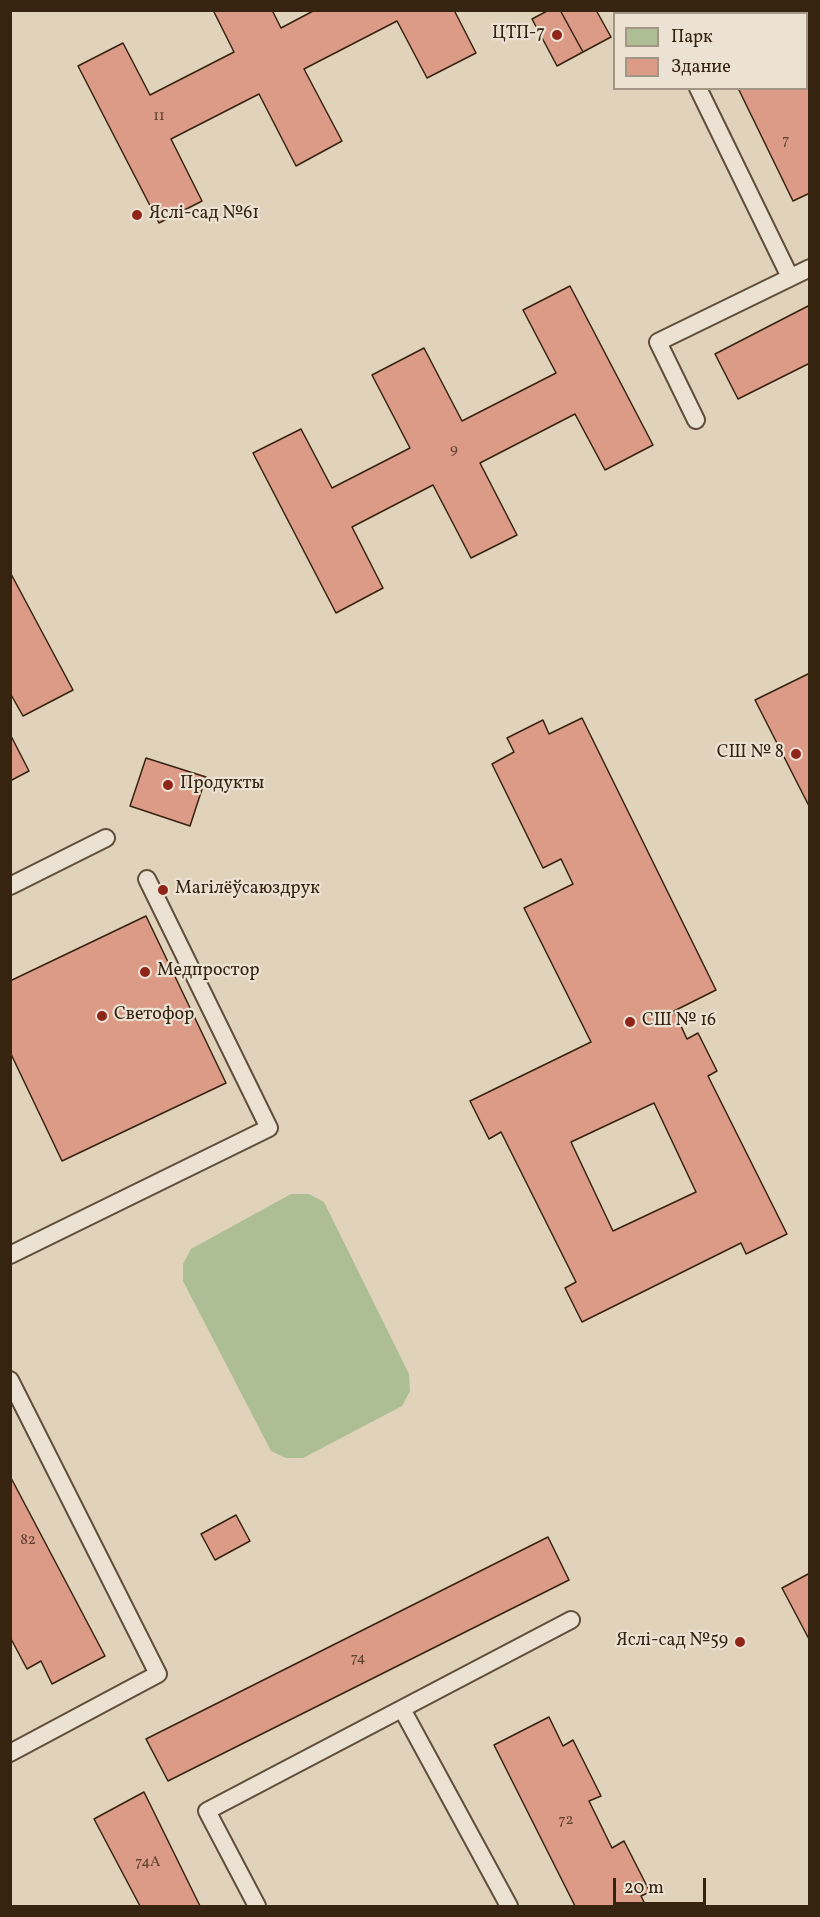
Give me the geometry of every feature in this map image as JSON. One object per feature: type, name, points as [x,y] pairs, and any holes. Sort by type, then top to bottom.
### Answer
[{"type":"lane","points":[[699,90],[790,278]]},
{"type":"lane","points":[[696,420],[658,342],[810,268]]},
{"type":"lane","points":[[10,886],[106,838]]},
{"type":"lane","points":[[10,1255],[269,1128],[147,879]]},
{"type":"lane","points":[[10,1380],[158,1674],[10,1753]]},
{"type":"lane","points":[[257,1906],[207,1811],[571,1620]]},
{"type":"lane","points":[[402,1709],[509,1906]]},
{"type":"green space","points":[[291,1194],[309,1194],[324,1202],[409,1374],[410,1391],[402,1406],[303,1458],[286,1458],[271,1451],[183,1281],[183,1264],[191,1249]]},
{"type":"building","points":[[213,10],[272,10],[281,28],[315,10],[454,10],[476,53],[427,78],[397,21],[304,69],[342,141],[296,166],[259,94],[171,139],[202,201],[159,223],[78,66],[123,43],[150,95],[234,52]]},
{"type":"building","name":"ЦТП-7","points":[[549,10],[560,10],[583,52],[557,66],[532,19]]},
{"type":"building","points":[[560,10],[596,10],[611,37],[583,52]]},
{"type":"building","points":[[699,10],[781,10],[782,12],[700,12]]},
{"type":"building","points":[[808,82],[810,82],[810,193],[793,201],[739,90],[808,90]]},
{"type":"building","points":[[570,286],[653,445],[605,470],[575,414],[480,463],[517,535],[471,558],[433,485],[352,527],[383,588],[336,613],[253,453],[301,429],[332,488],[410,448],[372,375],[424,348],[462,421],[556,373],[523,310]]},
{"type":"building","points":[[810,305],[810,363],[738,399],[715,354]]},
{"type":"building","points":[[10,572],[73,690],[23,716],[10,693]]},
{"type":"building","name":"СШ № 8","points":[[810,673],[810,808],[755,700]]},
{"type":"building","name":"СШ № 16","points":[[582,718],[716,990],[674,1011],[687,1039],[698,1033],[717,1071],[708,1076],[787,1234],[746,1254],[741,1243],[582,1322],[565,1288],[576,1282],[501,1132],[489,1139],[470,1101],[591,1042],[524,908],[573,884],[561,859],[543,868],[492,764],[514,752],[507,738],[543,720],[549,734]],"holes":[[[654,1103],[696,1192],[613,1231],[571,1142]]]},
{"type":"building","points":[[10,734],[29,771],[10,781]]},
{"type":"building","points":[[146,758],[206,777],[190,826],[130,806]]},
{"type":"building","name":"Светофор","points":[[146,916],[226,1083],[62,1161],[10,1052],[10,981]]},
{"type":"building","points":[[10,1476],[105,1656],[52,1684],[41,1661],[27,1669],[10,1637]]},
{"type":"building","points":[[236,1515],[250,1541],[215,1560],[201,1534]]},
{"type":"building","points":[[548,1537],[569,1580],[168,1781],[146,1739]]},
{"type":"building","points":[[810,1573],[810,1641],[782,1588]]},
{"type":"building","points":[[549,1717],[563,1746],[573,1740],[601,1796],[589,1801],[612,1848],[624,1841],[650,1892],[641,1896],[646,1906],[575,1906],[494,1745]]},
{"type":"building","points":[[144,1792],[200,1906],[140,1906],[94,1819]]},
{"type":"place","name":"ЦТП-7","points":[[557,35]]},
{"type":"place","name":"Яслі-сад №61","points":[[137,215]]},
{"type":"place","name":"СШ № 8","points":[[796,754]]},
{"type":"place","name":"Продукты","points":[[168,785]]},
{"type":"place","name":"Магілёўсаюздрук","points":[[163,890]]},
{"type":"place","name":"Медпростор","points":[[145,972]]},
{"type":"place","name":"Светофор","points":[[102,1016]]},
{"type":"place","name":"СШ № 16","points":[[630,1022]]},
{"type":"place","name":"Яслі-сад №59","points":[[740,1642]]}]
